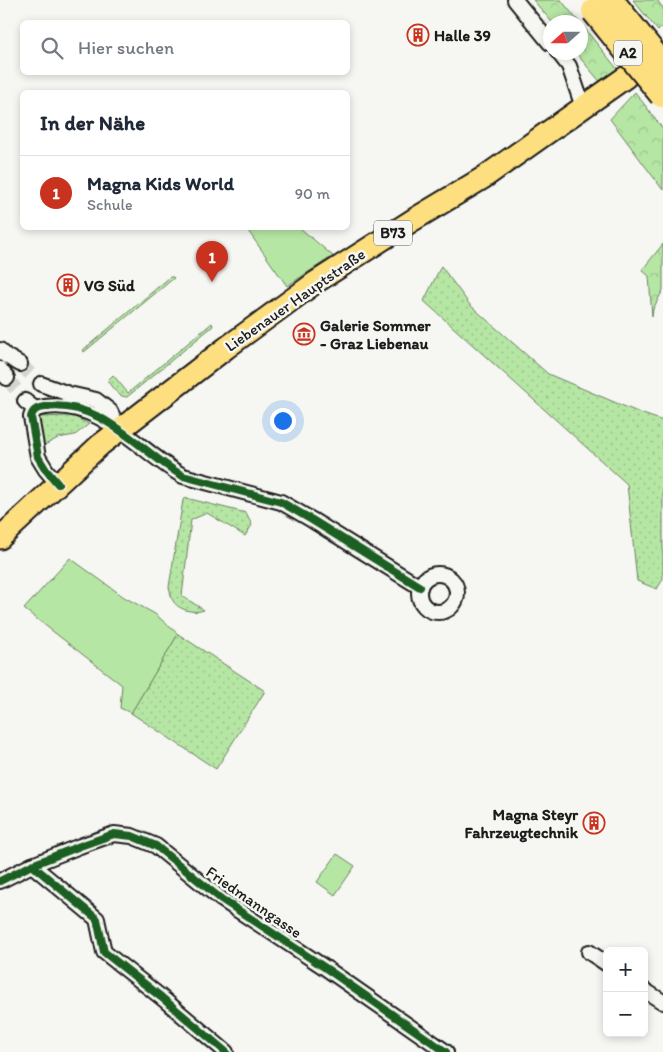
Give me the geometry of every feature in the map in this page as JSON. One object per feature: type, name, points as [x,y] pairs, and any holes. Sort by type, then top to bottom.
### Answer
[{"type":"highway","name":"A2","points":[[602,5],[663,65]]},
{"type":"highway","name":"A2","points":[[602,5],[662,95]]},
{"type":"main road","name":"Liebenauer Hauptstraße","points":[[0,538],[100,445],[226,348],[316,282],[483,178],[626,77]]},
{"type":"street","points":[[515,0],[543,34]]},
{"type":"street","points":[[565,60],[570,66],[583,107]]},
{"type":"street","points":[[0,350],[20,364]]},
{"type":"street","points":[[42,384],[69,394],[96,400],[110,411],[120,430]]},
{"type":"street","points":[[58,484],[37,454],[30,405],[83,411],[120,430],[183,476],[286,505],[420,587]]},
{"type":"street","name":"Friedmanngasse","points":[[0,881],[32,865],[114,834],[132,836],[156,846],[221,899],[327,969],[446,1052]]},
{"type":"street","points":[[32,865],[97,919],[104,952],[226,1052]]},
{"type":"street","points":[[590,952],[603,961]]},
{"type":"street","points":[[647,992],[663,1002]]},
{"type":"green space","points":[[533,0],[561,0],[573,15],[546,15]]},
{"type":"green space","points":[[633,0],[657,0],[663,8],[663,26],[658,31]]},
{"type":"green space","points":[[588,33],[619,71],[602,84],[582,60],[588,60]]},
{"type":"green space","points":[[635,92],[663,129],[663,190],[610,119]]},
{"type":"green space","points":[[247,230],[302,230],[333,256],[287,286]]},
{"type":"green space","points":[[663,244],[663,290],[653,309],[652,317],[649,276],[642,270]]},
{"type":"green space","points":[[441,266],[470,305],[548,374],[663,421],[663,579],[657,589],[637,581],[627,484],[424,301]]},
{"type":"green space","points":[[170,277],[174,278],[84,352],[83,350]]},
{"type":"green space","points":[[212,323],[213,326],[127,397],[118,394],[108,382],[113,375],[128,393]]},
{"type":"green space","points":[[69,416],[89,424],[75,435],[58,438],[39,448],[37,417]]},
{"type":"green space","points":[[186,498],[246,513],[252,525],[245,536],[207,513],[191,520],[182,596],[204,610],[200,611],[186,610],[174,603],[169,587],[183,500]]},
{"type":"green space","points":[[70,558],[124,597],[155,614],[178,634],[131,713],[120,708],[122,685],[24,609]]},
{"type":"green space","points":[[178,634],[265,691],[216,769],[131,713]]},
{"type":"green space","points":[[337,854],[355,866],[335,895],[317,882]]},
{"type":"tunnel","points":[[20,364],[41,384]]},
{"type":"tunnel","points":[[7,378],[25,401]]},
{"type":"cycle path","points":[[58,484],[38,457],[31,417],[34,411],[40,408],[65,407],[83,410],[116,428],[183,476],[281,502],[420,587]]},
{"type":"cycle path","points":[[0,881],[32,865],[114,834],[132,836],[156,846],[221,899],[327,969],[446,1052]]},
{"type":"cycle path","points":[[32,865],[97,919],[104,952],[226,1052]]},
{"type":"place","name":"Halle 39","points":[[418,35]]},
{"type":"place","name":"Magna Kids World","points":[[212,282]]},
{"type":"place","name":"VG Süd","points":[[68,285]]},
{"type":"place","name":"Galerie Sommer - Graz Liebenau","points":[[304,334]]},
{"type":"place","name":"Magna Steyr Fahrzeugtechnik","points":[[594,823]]}]
